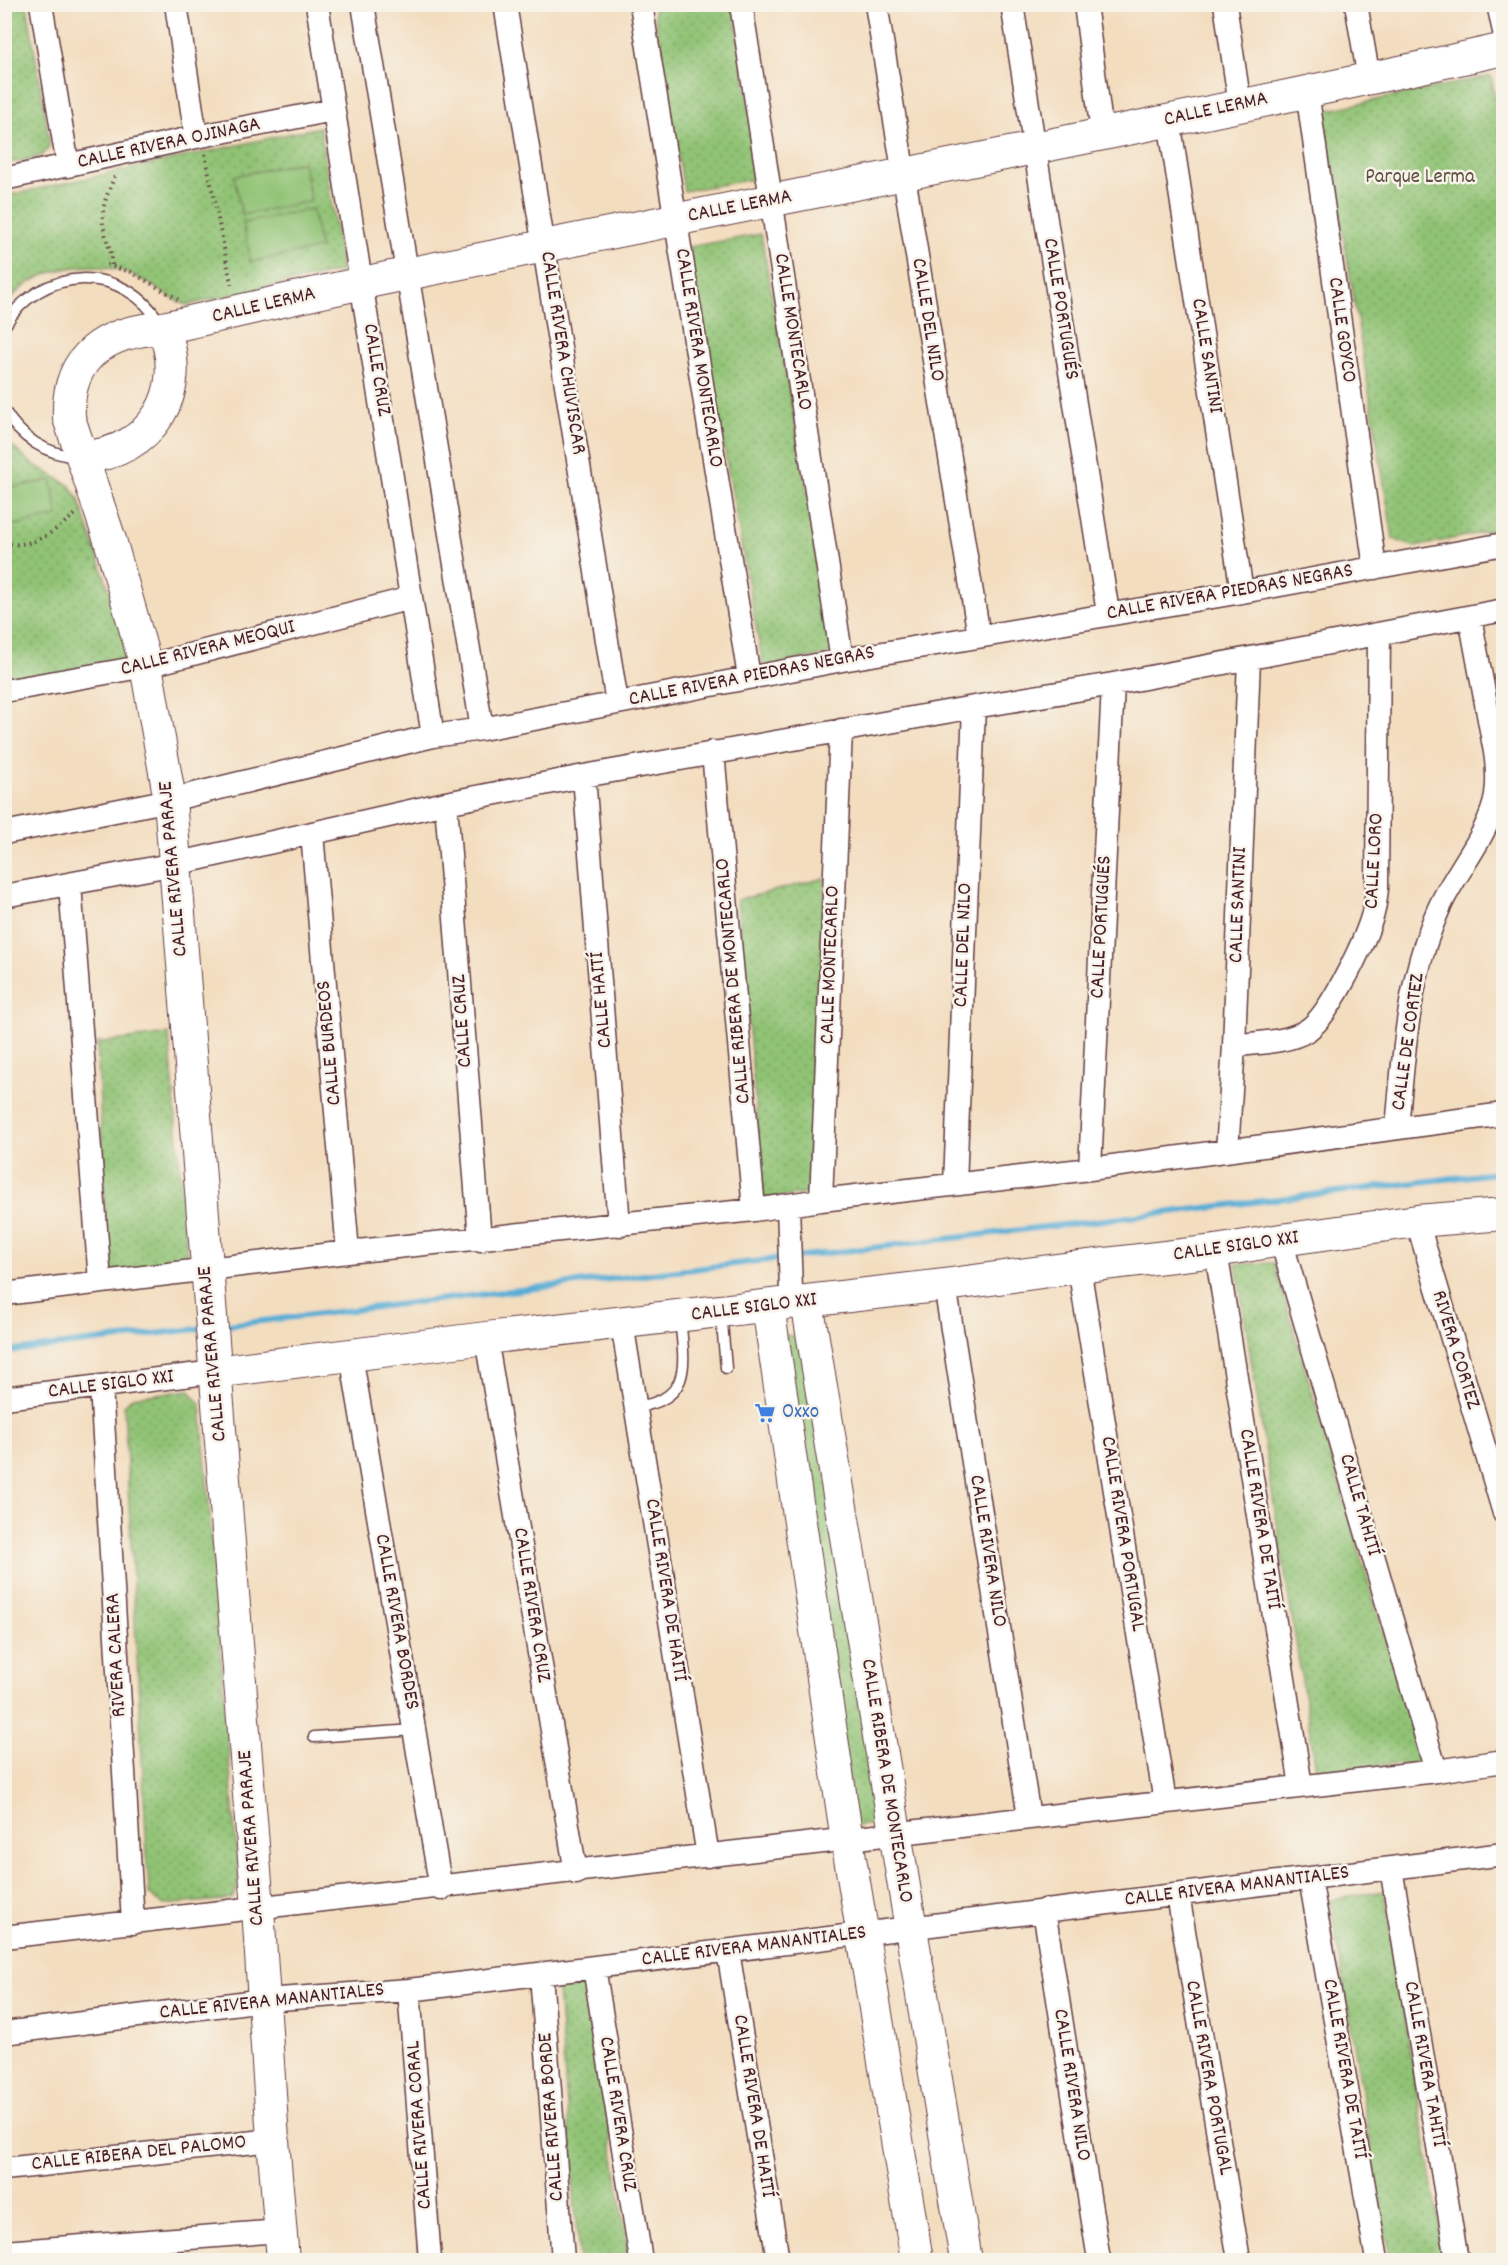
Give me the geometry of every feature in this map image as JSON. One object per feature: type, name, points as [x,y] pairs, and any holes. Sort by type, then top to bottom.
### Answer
[{"type":"street","points":[[41,4],[68,166]]},
{"type":"street","points":[[176,4],[199,136]]},
{"type":"street","name":"CALLE CRUZ","points":[[317,4],[433,736]]},
{"type":"street","points":[[363,4],[482,729]]},
{"type":"street","name":"CALLE RIVERA CHUVISCAR","points":[[505,4],[617,703]]},
{"type":"street","name":"CALLE RIVERA MONTECARLO","points":[[641,4],[749,677]]},
{"type":"street","name":"CALLE MONTECARLO","points":[[741,4],[842,660]]},
{"type":"street","name":"CALLE DEL NILO","points":[[876,4],[979,636]]},
{"type":"street","name":"CALLE PORTUGUÉS","points":[[1012,4],[1108,614]]},
{"type":"street","points":[[1085,4],[1102,133]]},
{"type":"street","points":[[1225,4],[1240,106]]},
{"type":"street","points":[[1356,4],[1369,79]]},
{"type":"street","points":[[1498,4],[1503,32]]},
{"type":"street","name":"CALLE LERMA","points":[[83,457],[73,430],[69,402],[77,373],[85,359],[99,346],[114,337],[407,273],[903,176],[1503,49]]},
{"type":"street","name":"CALLE GOYCO","points":[[1307,92],[1375,568]]},
{"type":"street","name":"CALLE RIVERA OJINAGA","points":[[4,179],[199,136],[333,110]]},
{"type":"street","name":"CALLE SANTINI","points":[[1169,120],[1242,592]]},
{"type":"street","points":[[83,457],[110,453],[127,446],[141,435],[159,415],[170,390],[172,372],[169,345],[163,328]]},
{"type":"street","name":"CALLE RIVERA PARAJE","points":[[83,457],[146,666],[170,800],[258,1908],[282,2246]]},
{"type":"street","name":"CALLE RIVERA PIEDRAS NEGRAS","points":[[4,833],[170,800],[433,736],[482,729],[842,660],[1242,592],[1503,544]]},
{"type":"street","name":"CALLE RIVERA MEOQUI","points":[[4,691],[146,666],[411,598]]},
{"type":"street","points":[[4,896],[176,864],[446,803],[584,776],[974,706],[1113,684],[1503,610]]},
{"type":"street","name":"CALLE DE CORTEZ","points":[[1397,1128],[1415,976],[1426,941],[1443,901],[1480,836],[1492,811],[1496,795],[1498,773],[1495,752],[1470,617]]},
{"type":"street","name":"CALLE LORO","points":[[1234,1046],[1292,1038],[1315,1025],[1363,942],[1373,914],[1377,890],[1379,634]]},
{"type":"street","name":"CALLE SANTINI","points":[[1227,1151],[1234,1046],[1249,659]]},
{"type":"street","name":"CALLE PORTUGUÉS","points":[[1090,1169],[1113,684]]},
{"type":"street","name":"CALLE DEL NILO","points":[[955,1184],[974,706]]},
{"type":"street","name":"CALLE MONTECARLO","points":[[821,1200],[841,730]]},
{"type":"street","name":"CALLE RIBERA DE MONTECARLO","points":[[713,752],[754,1210]]},
{"type":"street","name":"CALLE HAITÍ","points":[[584,776],[620,1225]]},
{"type":"street","name":"CALLE CRUZ","points":[[446,803],[480,1240]]},
{"type":"street","name":"CALLE BURDEOS","points":[[312,833],[348,1252]]},
{"type":"street","points":[[70,884],[100,1282]]},
{"type":"street","points":[[4,1294],[100,1282],[208,1282],[348,1252],[788,1206],[821,1200],[1090,1169],[1503,1114]]},
{"type":"street","points":[[788,1206],[789,1296],[847,1840],[917,2260]]},
{"type":"street","name":"CALLE SIGLO XXI","points":[[4,1398],[101,1386],[214,1361],[351,1355],[721,1312],[789,1296],[945,1285],[1216,1251],[1417,1221],[1503,1214]]},
{"type":"street","name":"RIVERA CORTEZ","points":[[1417,1221],[1503,1513]]},
{"type":"street","name":"CALLE TAHITÍ","points":[[1281,1240],[1436,1771]]},
{"type":"street","name":"CALLE RIVERA DE TAITÍ","points":[[1216,1251],[1301,1786]]},
{"type":"street","name":"CALLE RIVERA PORTUGAL","points":[[1079,1267],[1165,1802]]},
{"type":"street","name":"CALLE RIVERA NILO","points":[[945,1285],[1029,1817]]},
{"type":"street","name":"CALLE RIBERA DE MONTECARLO","points":[[789,1296],[895,1833],[966,2260]]},
{"type":"street","name":"CALLE RIVERA DE HAITÍ","points":[[622,1323],[708,1856]]},
{"type":"street","name":"CALLE RIVERA CRUZ","points":[[486,1338],[576,1873]]},
{"type":"street","name":"CALLE RIVERA BORDES","points":[[351,1355],[441,1889]]},
{"type":"street","name":"RIVERA CALERA","points":[[101,1386],[133,1923]]},
{"type":"street","points":[[4,1937],[441,1889],[1029,1817],[1436,1771],[1503,1761]]},
{"type":"street","name":"CALLE RIVERA MANANTIALES","points":[[4,2032],[264,2000],[409,1989],[541,1974],[1503,1854]]},
{"type":"street","name":"CALLE RIVERA TAHITÍ","points":[[1391,1868],[1457,2260]]},
{"type":"street","name":"CALLE RIVERA DE TAITÍ","points":[[1310,1878],[1377,2260]]},
{"type":"street","name":"CALLE RIVERA PORTUGAL","points":[[1178,1895],[1239,2260]]},
{"type":"street","name":"CALLE RIVERA NILO","points":[[1044,1910],[1099,2260]]},
{"type":"street","name":"CALLE RIVERA DE HAITÍ","points":[[728,1951],[778,2260]]},
{"type":"street","name":"CALLE RIVERA CRUZ","points":[[594,1967],[640,2260]]},
{"type":"street","name":"CALLE RIVERA BORDE","points":[[541,1974],[563,2260]]},
{"type":"street","name":"CALLE RIVERA CORAL","points":[[409,1989],[430,2260]]},
{"type":"street","name":"CALLE RIBERA DEL PALOMO","points":[[4,2169],[273,2140]]},
{"type":"street","points":[[4,2252],[282,2246]]},
{"type":"lane","points":[[4,327],[19,307],[40,291],[65,281],[83,279],[110,283],[134,294],[153,313],[163,328]]},
{"type":"lane","points":[[4,410],[19,430],[33,441],[57,453],[83,457]]},
{"type":"lane","points":[[721,1312],[726,1368]]},
{"type":"lane","points":[[635,1407],[654,1405],[673,1392],[683,1376],[680,1317]]},
{"type":"lane","points":[[314,1737],[414,1730]]},
{"type":"path","points":[[199,136],[236,312]]},
{"type":"path","points":[[112,265],[103,223],[106,197],[116,174],[113,156]]},
{"type":"path","points":[[104,265],[112,265],[131,272],[171,296],[184,301]]},
{"type":"path","points":[[4,286],[15,297],[13,298]]},
{"type":"path","points":[[4,543],[26,544],[41,540],[86,504],[98,502]]},
{"type":"green space","points":[[5,4],[27,5],[50,145],[47,151],[37,157],[5,163]]},
{"type":"green space","points":[[653,5],[733,5],[761,178],[684,191]]},
{"type":"green space","name":"Parque Lerma","points":[[1491,76],[1504,153],[1503,528],[1415,547],[1393,539],[1323,111]]},
{"type":"green space","points":[[320,127],[342,271],[187,305],[130,274],[97,266],[79,267],[45,275],[29,283],[5,307],[5,196]]},
{"type":"green space","points":[[303,162],[311,201],[242,215],[234,176]]},
{"type":"green space","points":[[312,209],[320,248],[251,262],[243,223]]},
{"type":"green space","points":[[761,234],[836,653],[763,666],[688,247]]},
{"type":"green space","points":[[4,439],[31,463],[69,485],[78,497],[129,650],[127,662],[5,687]]},
{"type":"green space","points":[[51,480],[58,516],[5,527],[5,489]]},
{"type":"green space","points":[[825,878],[811,1193],[768,1199],[764,1197],[737,900]]},
{"type":"green space","points":[[169,1034],[187,1255],[184,1265],[113,1273],[108,1266],[97,1043]]},
{"type":"green space","points":[[1274,1263],[1422,1763],[1316,1770],[1236,1264]]},
{"type":"green space","points":[[784,1335],[803,1337],[884,1823],[855,1826]]},
{"type":"green space","points":[[189,1390],[201,1405],[239,1883],[232,1899],[163,1905],[149,1894],[124,1406],[132,1397]]},
{"type":"green space","points":[[1384,1891],[1445,2260],[1390,2260],[1330,1900]]},
{"type":"green space","points":[[567,1982],[578,1983],[588,1991],[630,2260],[579,2260],[558,1990]]},
{"type":"waterway","points":[[795,1257],[1504,1172]]},
{"type":"waterway","points":[[220,1326],[785,1258]]},
{"type":"waterway","points":[[4,1352],[204,1328]]},
{"type":"place","name":"Oxxo","points":[[765,1413]]}]
